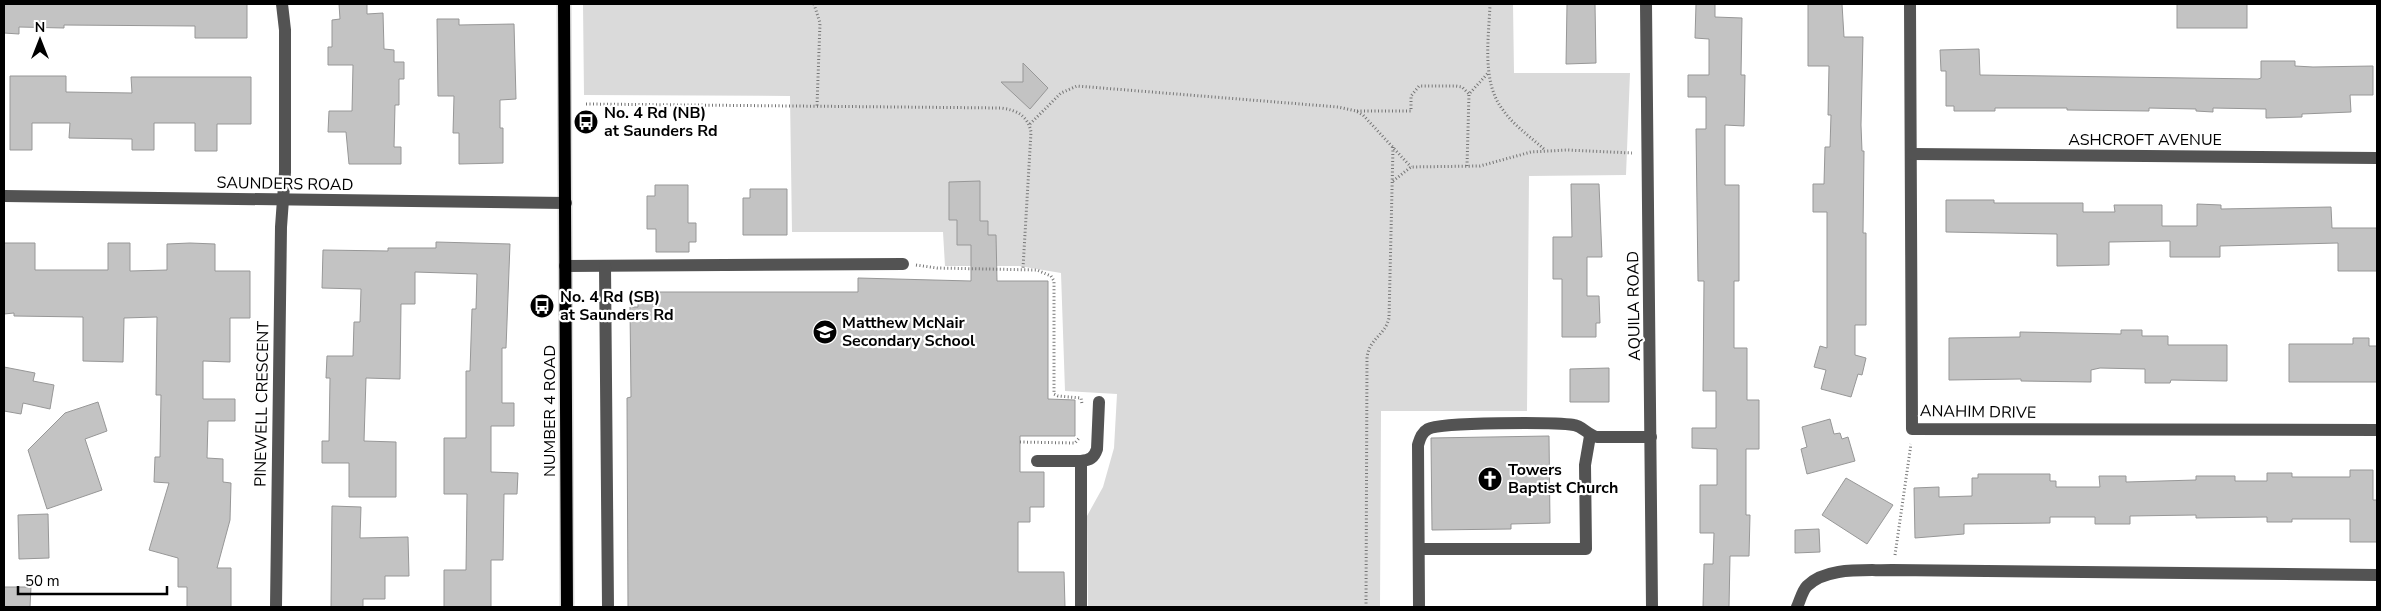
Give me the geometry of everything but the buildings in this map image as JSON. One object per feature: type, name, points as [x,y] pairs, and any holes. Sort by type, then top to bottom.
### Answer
[{"type":"main road","name":"NUMBER 4 ROAD","points":[[564,4],[568,607]]},
{"type":"street","name":"PINEWELL CRESCENT","points":[[276,607],[282,200],[285,172],[285,40],[282,4]]},
{"type":"street","name":"AQUILA ROAD","points":[[1646,4],[1652,607]]},
{"type":"street","name":"ANAHIM DRIVE","points":[[1910,4],[1912,429],[2377,430]]},
{"type":"street","name":"ASHCROFT AVENUE","points":[[1912,154],[2377,158]]},
{"type":"street","name":"SAUNDERS ROAD","points":[[4,196],[566,203]]},
{"type":"street","points":[[565,266],[903,264]]},
{"type":"street","points":[[605,266],[608,607]]},
{"type":"street","points":[[1037,461],[1081,461],[1089,460],[1095,456],[1098,450],[1098,402]]},
{"type":"street","points":[[1419,607],[1418,445],[1420,437],[1428,429],[1452,425],[1559,423],[1577,425],[1590,436],[1651,437]]},
{"type":"street","points":[[1419,549],[1586,549],[1585,465],[1590,436]]},
{"type":"street","points":[[1081,461],[1081,607]]},
{"type":"street","points":[[1797,607],[1805,587],[1818,578],[1840,572],[1892,570],[2377,576]]},
{"type":"path","points":[[814,4],[820,23],[818,106]]},
{"type":"path","points":[[1490,4],[1489,72],[1492,90],[1502,109],[1546,151]]},
{"type":"path","points":[[1467,166],[1469,94],[1489,72]]},
{"type":"path","points":[[1030,124],[1061,92],[1071,87],[1083,85],[1338,107],[1356,111],[1411,111],[1414,90],[1423,85],[1462,87],[1469,94]]},
{"type":"path","points":[[586,104],[1001,108],[1016,112],[1024,116],[1030,124],[1032,132],[1023,268]]},
{"type":"path","points":[[1356,111],[1363,115],[1411,167]]},
{"type":"path","points":[[1366,607],[1367,358],[1370,345],[1386,329],[1389,318],[1393,148]]},
{"type":"path","points":[[1392,182],[1411,167],[1480,166],[1531,152],[1648,153]]},
{"type":"path","points":[[903,264],[937,268],[1023,268],[1045,272],[1052,276],[1054,281],[1054,394],[1080,398],[1082,410]]},
{"type":"path","points":[[1892,570],[1912,429]]},
{"type":"path","points":[[1020,442],[1075,443],[1081,435]]},
{"type":"shaded area","points":[[583,4],[1513,4],[1514,73],[1630,73],[1626,175],[1529,176],[1527,411],[1381,411],[1380,607],[1088,607],[1087,516],[1103,487],[1114,448],[1117,394],[1065,391],[1061,273],[1019,266],[945,266],[943,232],[792,232],[790,96],[584,95]]},
{"type":"place","name":"No. 4 Rd (NB) at Saunders Rd","points":[[586,122]]},
{"type":"place","name":"No. 4 Rd (SB) at Saunders Rd","points":[[542,306]]},
{"type":"place","name":"Matthew McNair Secondary School","points":[[825,332]]},
{"type":"place","name":"Towers Baptist Church","points":[[1490,479]]}]
